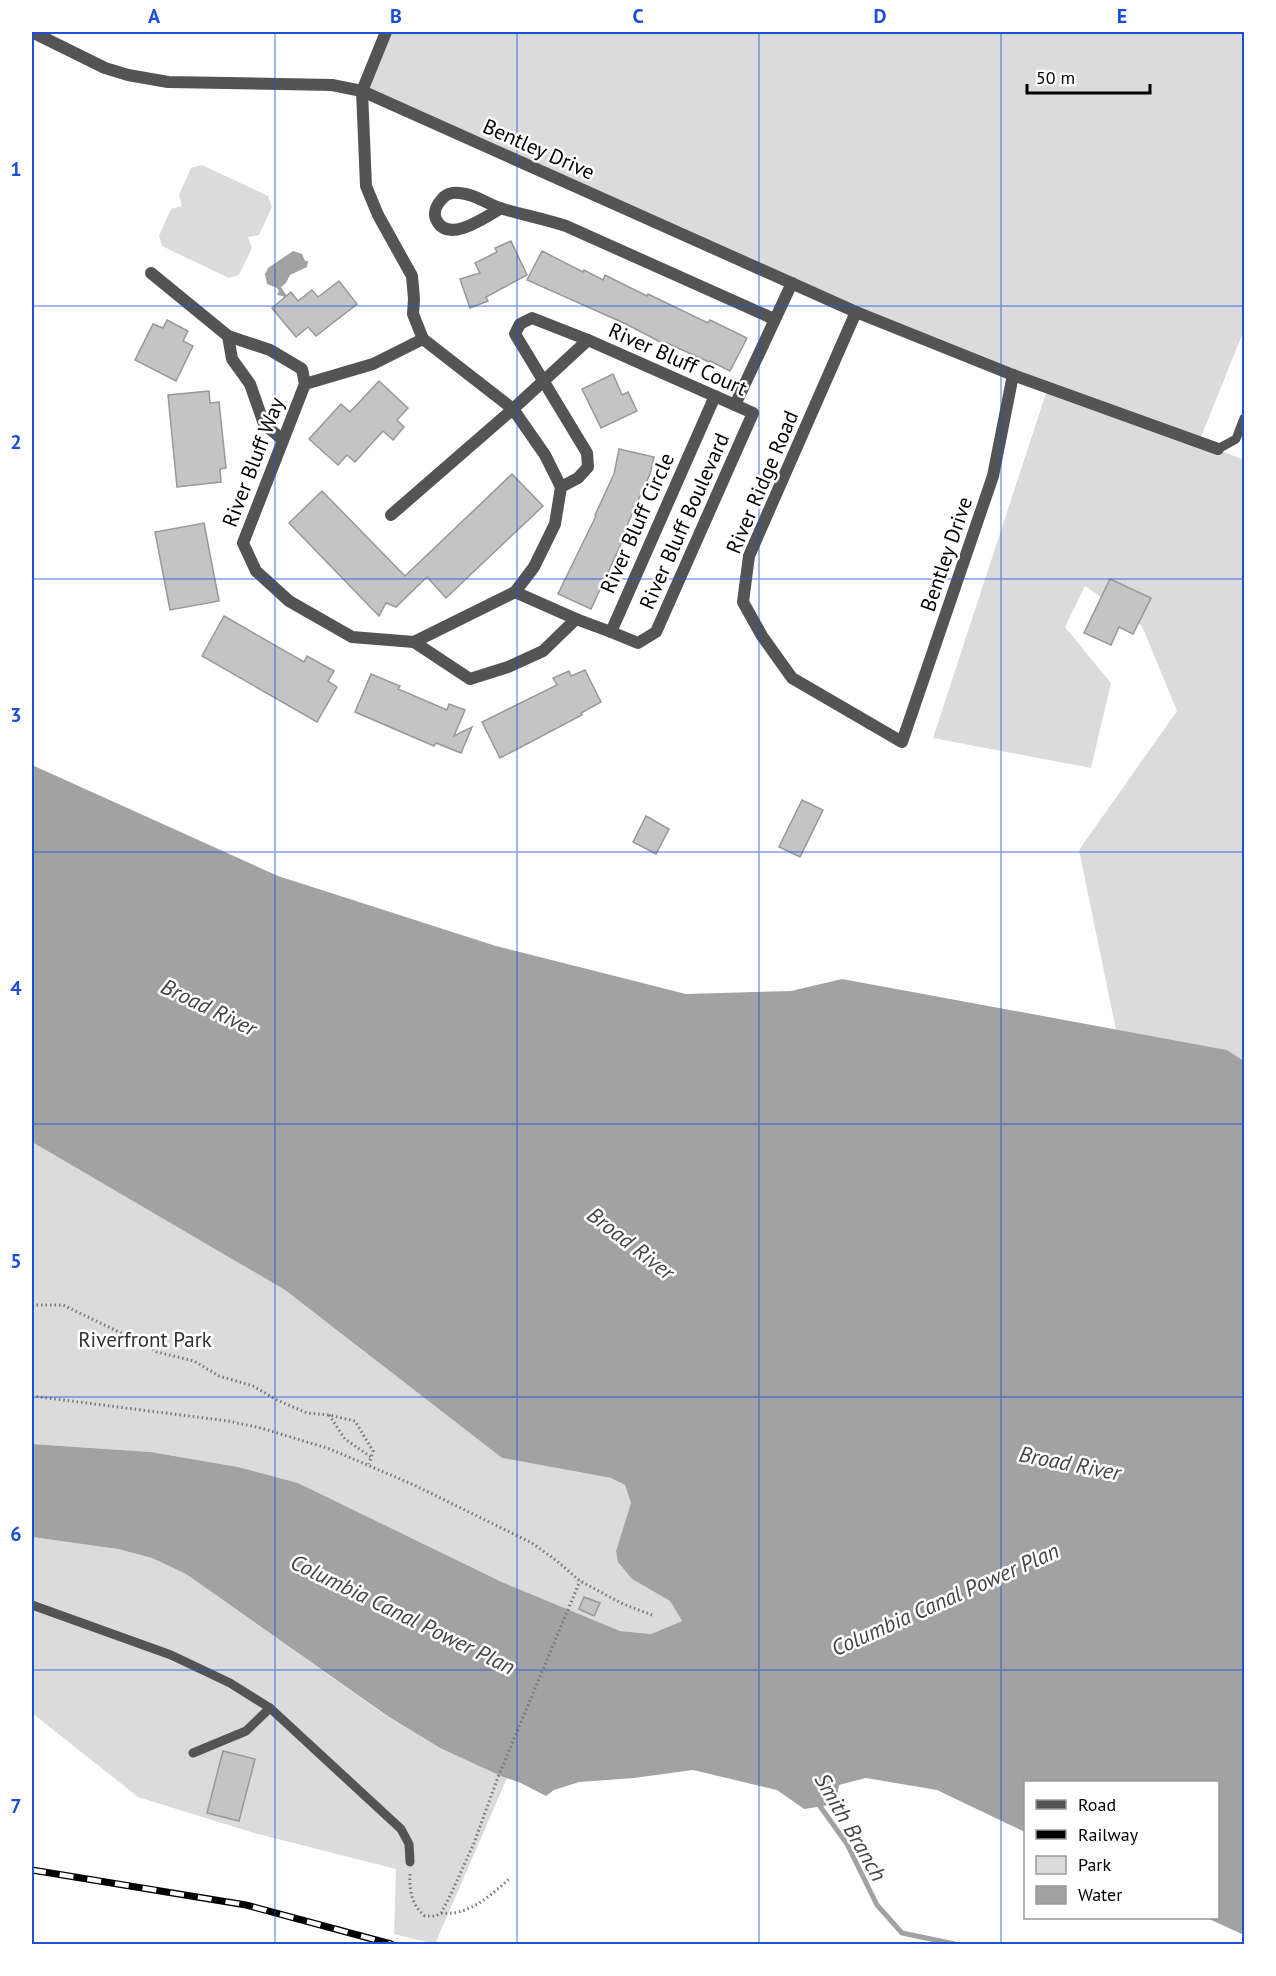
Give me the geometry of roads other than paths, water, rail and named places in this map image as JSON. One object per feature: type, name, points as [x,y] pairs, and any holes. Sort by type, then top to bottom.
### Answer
[{"type":"street","name":"Bentley Drive","points":[[32,32],[105,68],[128,75],[168,82],[332,86],[362,92],[856,312],[1013,375],[1218,449]]},
{"type":"street","points":[[386,32],[362,92],[366,186],[378,215],[412,276],[413,314],[423,339],[513,409],[544,455],[561,487],[555,524],[534,567],[515,592],[414,642]]},
{"type":"street","points":[[501,208],[459,231],[439,225],[435,216],[437,205],[445,195],[458,193],[476,197],[501,208],[566,226],[774,320]]},
{"type":"street","points":[[151,273],[228,336],[270,350],[302,369],[305,384]]},
{"type":"street","points":[[735,405],[792,283]]},
{"type":"street","name":"River Ridge Road","points":[[856,312],[748,556],[743,602],[762,636],[792,678],[902,742]]},
{"type":"street","name":"River Bluff Court","points":[[561,487],[578,478],[588,467],[588,453],[514,334],[520,324],[532,318],[588,340],[753,413]]},
{"type":"street","points":[[228,336],[232,359],[250,384],[264,424],[283,440]]},
{"type":"street","name":"River Bluff Way","points":[[423,339],[373,364],[305,384],[243,543],[256,571],[289,601],[352,637],[414,642],[470,679],[508,667],[543,651],[576,619]]},
{"type":"street","name":"River Bluff Court","points":[[391,515],[588,340]]},
{"type":"street","name":"Bentley Drive","points":[[902,742],[993,476],[1013,375]]},
{"type":"street","name":"River Bluff Circle","points":[[611,632],[715,396]]},
{"type":"street","name":"River Bluff Boulevard","points":[[611,632],[638,643],[656,632],[753,413]]},
{"type":"street","points":[[515,592],[611,632]]},
{"type":"lane","points":[[1218,449],[1236,439],[1245,418]]},
{"type":"lane","points":[[32,1605],[171,1655],[230,1683],[270,1708],[401,1829],[409,1844],[410,1862]]},
{"type":"lane","points":[[193,1753],[246,1731],[270,1708]]},
{"type":"water","points":[[293,251],[302,254],[305,261],[308,261],[307,267],[290,275],[281,287],[287,296],[284,298],[277,295],[279,291],[277,288],[267,284],[265,274],[268,268]]},
{"type":"water","points":[[32,765],[278,876],[496,946],[686,994],[791,991],[842,979],[1227,1050],[1244,1061],[1244,1935],[1209,1919],[1219,1919],[1219,1781],[1024,1781],[1024,1832],[937,1790],[866,1778],[839,1785],[836,1804],[804,1809],[777,1790],[693,1770],[579,1782],[554,1790],[546,1796],[440,1748],[389,1717],[186,1574],[152,1558],[118,1549],[32,1537],[32,1444],[151,1452],[238,1467],[298,1483],[504,1583],[620,1631],[651,1634],[682,1621],[670,1601],[632,1579],[618,1562],[616,1551],[631,1503],[625,1485],[611,1478],[502,1458],[285,1290],[32,1142]]},
{"type":"waterway","name":"Smith Branch","points":[[817,1802],[847,1844],[877,1905],[902,1933],[955,1944]]},
{"type":"railway","points":[[32,1870],[246,1905],[391,1944]]},
{"type":"water label","name":"Broad River","points":[[209,1007]]},
{"type":"water label","name":"Broad River","points":[[631,1243]]},
{"type":"water label","name":"Broad River","points":[[1070,1463]]},
{"type":"water label","name":"Columbia Canal Power Plan","points":[[945,1599]]},
{"type":"water label","name":"Columbia Canal Power Plan","points":[[403,1614]]},
{"type":"park label","name":"Riverfront Park","points":[[145,1339]]}]
